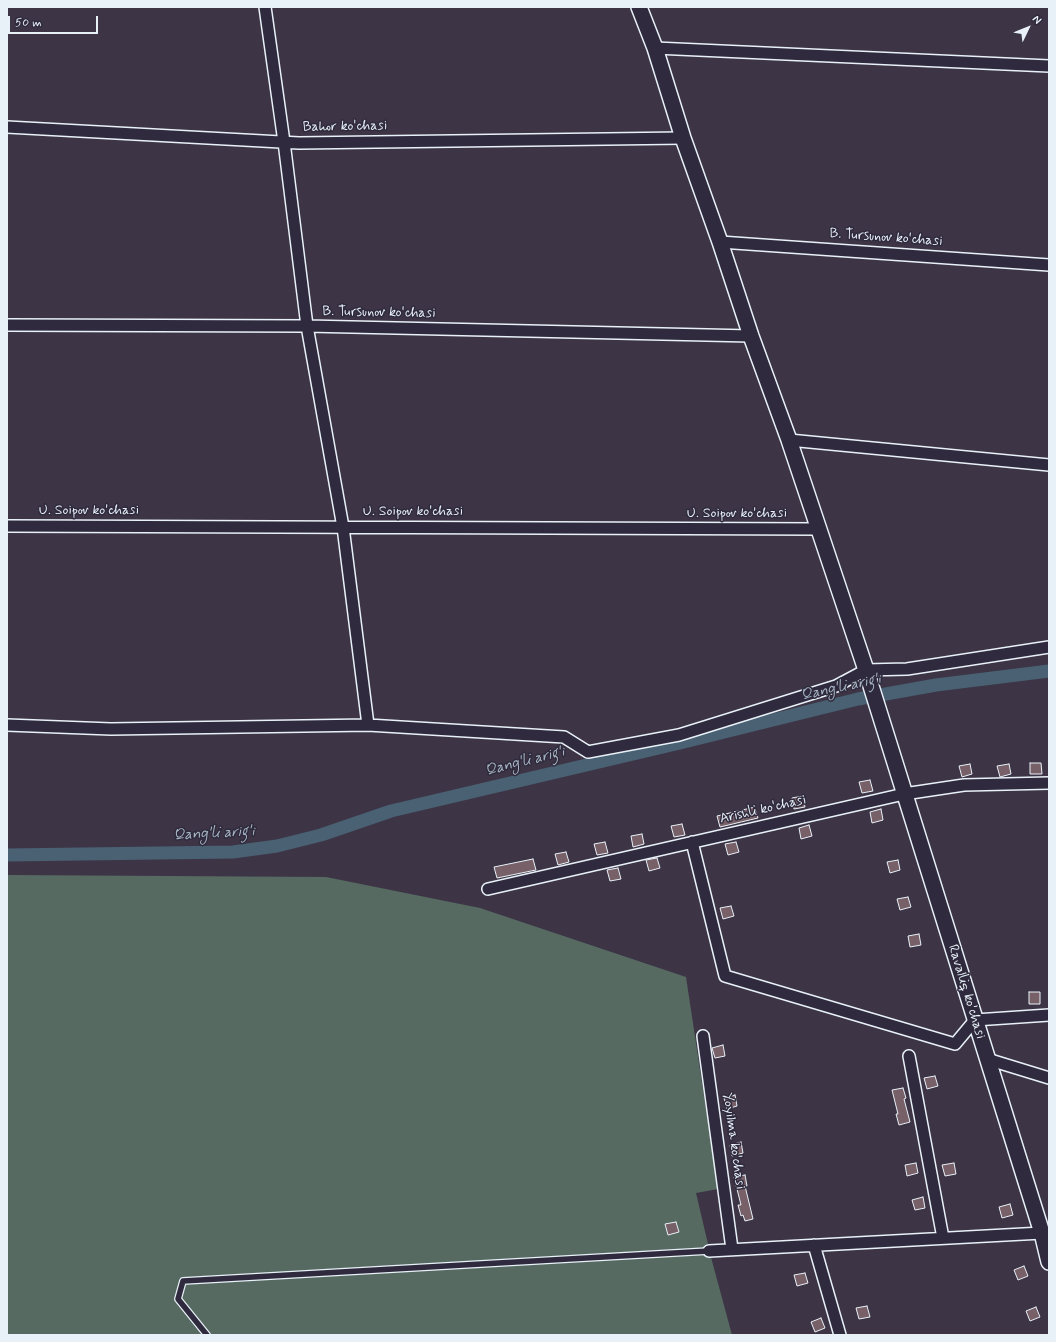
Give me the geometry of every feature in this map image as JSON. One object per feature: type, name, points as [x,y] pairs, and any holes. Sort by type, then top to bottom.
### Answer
[{"type":"street","points":[[265,7],[284,142],[307,326],[343,527],[368,726]]},
{"type":"street","name":"Ravalliq ko'chasi","points":[[639,7],[655,48],[683,138],[720,242],[751,336],[789,440],[867,674],[1042,1234],[1049,1262]]},
{"type":"street","points":[[655,48],[1049,66]]},
{"type":"street","name":"Bahor ko'chasi","points":[[7,127],[299,143],[683,138]]},
{"type":"street","name":"B. Tursunov ko'chasi","points":[[720,242],[1049,265]]},
{"type":"street","name":"B. Tursunov ko'chasi","points":[[7,326],[307,326],[751,336]]},
{"type":"street","points":[[789,440],[1049,465]]},
{"type":"street","name":"U. Soipov ko'chasi","points":[[7,526],[819,530]]},
{"type":"street","points":[[7,724],[111,729],[368,726],[564,737],[588,752],[679,735],[836,686],[867,674],[1049,647]]},
{"type":"street","name":"Arishli ko'chasi","points":[[488,889],[904,794],[964,785],[1049,783]]},
{"type":"street","points":[[692,842],[725,976],[955,1044],[975,1020],[1049,1015]]},
{"type":"street","name":"Yoyilma ko'chasi","points":[[703,1036],[732,1249]]},
{"type":"street","points":[[909,1056],[943,1238]]},
{"type":"street","points":[[987,1059],[1049,1078]]},
{"type":"street","points":[[709,1251],[1042,1234]]},
{"type":"street","points":[[814,1245],[840,1335]]},
{"type":"lane","points":[[207,1335],[178,1299],[183,1281],[709,1251]]},
{"type":"green space","points":[[7,875],[326,877],[480,908],[686,977],[718,1189],[696,1193],[712,1261],[732,1335],[7,1335]]},
{"type":"building","points":[[1030,763],[1041,763],[1042,774],[1030,774]]},
{"type":"building","points":[[970,764],[972,774],[962,777],[959,766]]},
{"type":"building","points":[[1009,764],[1011,774],[1000,777],[997,766]]},
{"type":"building","points":[[870,780],[873,791],[862,793],[859,782]]},
{"type":"building","points":[[803,796],[805,807],[794,809],[792,798]]},
{"type":"building","points":[[755,807],[758,818],[720,827],[717,816]]},
{"type":"building","points":[[881,809],[883,820],[872,823],[870,812]]},
{"type":"building","points":[[682,824],[685,835],[674,837],[671,826]]},
{"type":"building","points":[[809,825],[812,836],[801,839],[799,828]]},
{"type":"building","points":[[642,834],[644,844],[633,847],[631,836]]},
{"type":"building","points":[[605,842],[608,853],[597,855],[594,844]]},
{"type":"building","points":[[736,842],[739,852],[728,855],[725,844]]},
{"type":"building","points":[[566,852],[569,862],[558,865],[555,854]]},
{"type":"building","points":[[657,858],[660,868],[649,871],[646,860]]},
{"type":"building","points":[[533,859],[536,870],[497,878],[494,867]]},
{"type":"building","points":[[898,860],[900,870],[890,873],[887,862]]},
{"type":"building","points":[[618,868],[621,879],[610,881],[607,870]]},
{"type":"building","points":[[908,897],[911,907],[900,910],[897,899]]},
{"type":"building","points":[[731,906],[734,916],[723,919],[720,908]]},
{"type":"building","points":[[919,934],[921,945],[910,947],[908,936]]},
{"type":"building","points":[[1029,992],[1040,992],[1040,1004],[1029,1004]]},
{"type":"building","points":[[723,1045],[725,1056],[715,1058],[712,1048]]},
{"type":"building","points":[[935,1076],[938,1086],[927,1089],[924,1078]]},
{"type":"building","points":[[903,1088],[906,1098],[904,1099],[910,1122],[899,1125],[892,1090]]},
{"type":"building","points":[[735,1095],[737,1106],[727,1109],[724,1098]]},
{"type":"building","points":[[741,1142],[743,1153],[732,1156],[730,1145]]},
{"type":"building","points":[[916,1163],[918,1173],[907,1176],[905,1165]]},
{"type":"building","points":[[954,1163],[956,1174],[945,1176],[942,1165]]},
{"type":"building","points":[[745,1175],[747,1186],[745,1186],[753,1219],[745,1221],[743,1215],[741,1216],[738,1205],[741,1205],[734,1177]]},
{"type":"building","points":[[923,1197],[925,1208],[915,1210],[912,1200]]},
{"type":"building","points":[[1010,1204],[1013,1215],[1002,1218],[999,1207]]},
{"type":"building","points":[[676,1222],[679,1232],[668,1235],[665,1224]]},
{"type":"building","points":[[1024,1266],[1028,1276],[1018,1280],[1014,1270]]},
{"type":"building","points":[[805,1273],[808,1283],[797,1286],[794,1275]]},
{"type":"building","points":[[867,1306],[870,1317],[859,1319],[856,1308]]},
{"type":"building","points":[[1036,1307],[1040,1317],[1030,1321],[1026,1311]]},
{"type":"building","points":[[821,1318],[825,1328],[815,1332],[811,1322]]},
{"type":"waterway","name":"Qang'li arig'i","points":[[7,855],[233,852],[277,846],[321,835],[391,811],[680,743],[858,699],[936,685],[1049,671]]}]
